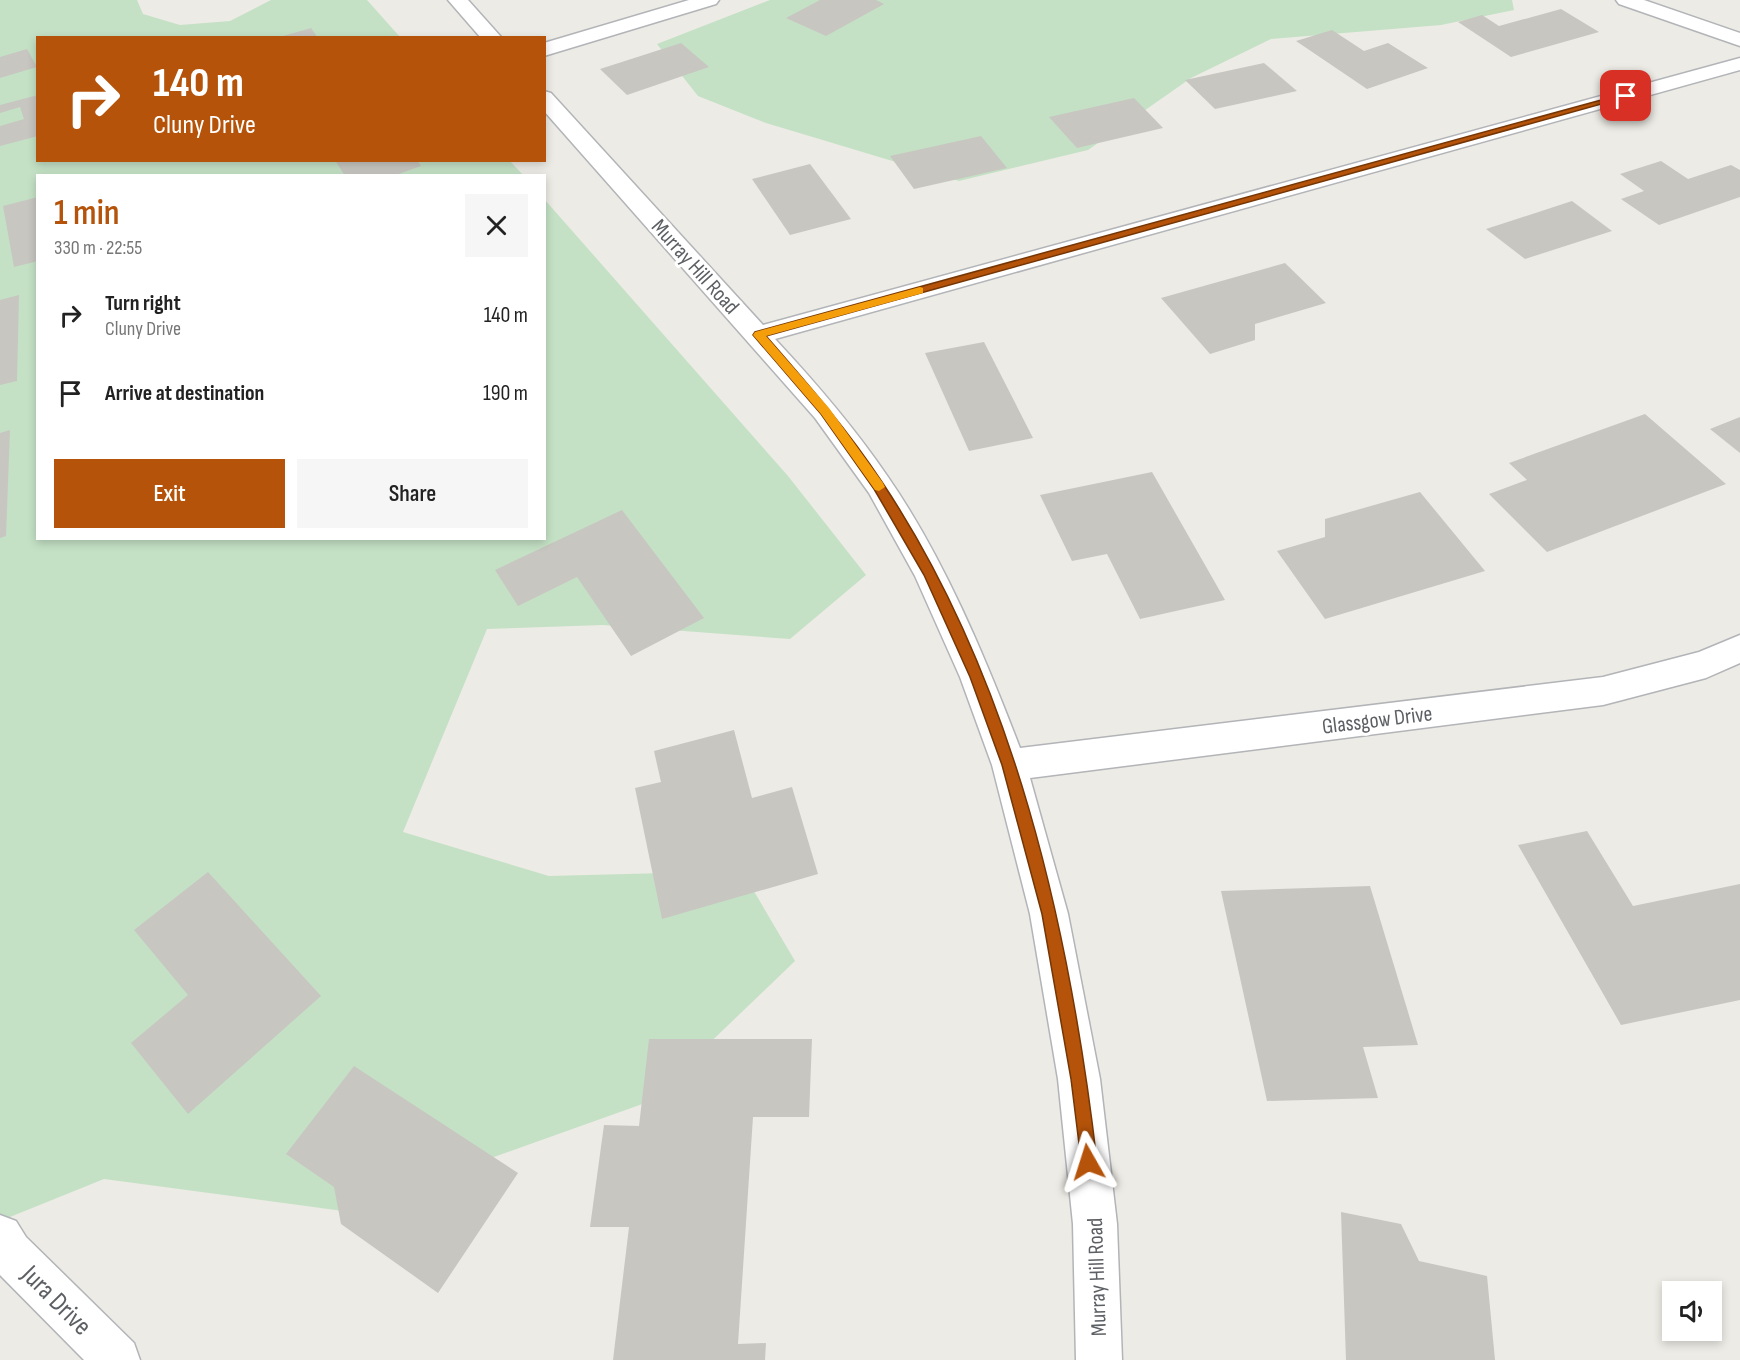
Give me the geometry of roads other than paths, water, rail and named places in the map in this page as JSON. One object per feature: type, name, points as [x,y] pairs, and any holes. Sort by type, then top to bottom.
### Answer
[{"type":"street","points":[[458,0],[490,36]]},
{"type":"street","points":[[546,49],[709,0]]},
{"type":"street","points":[[1626,0],[1740,40]]},
{"type":"street","points":[[758,335],[1740,64]]},
{"type":"street","name":"Murray Hill Road","points":[[546,99],[825,411],[890,505],[929,574],[976,677],[1009,765],[1049,914],[1079,1079],[1095,1224],[1099,1360]]},
{"type":"street","name":"Glassgow Drive","points":[[1009,765],[1603,691],[1706,664],[1740,648]]},
{"type":"street","name":"Jura Drive","points":[[0,1237],[10,1253],[117,1360]]}]
